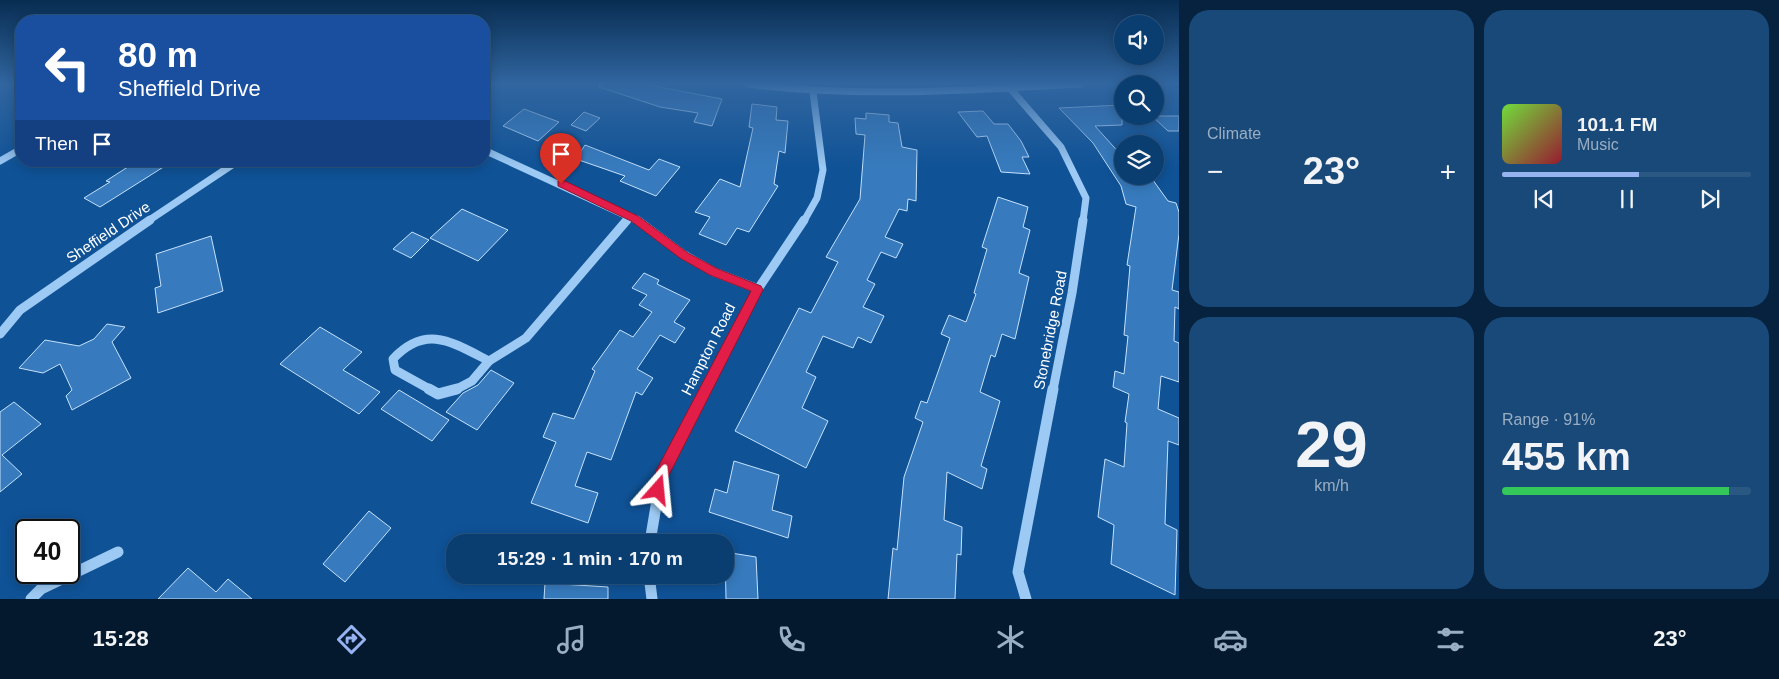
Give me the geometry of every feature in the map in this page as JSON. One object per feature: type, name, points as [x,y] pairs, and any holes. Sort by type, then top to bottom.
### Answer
[{"type":"street","name":"Hampton Road","points":[[651,534],[661,476],[758,290],[799,229],[817,198],[823,170],[816,112]]},
{"type":"street","name":"Stonebridge Road","points":[[1026,599],[1018,572],[1072,293],[1086,198],[1062,147],[1031,112]]},
{"type":"street","points":[[0,161],[15,152]]},
{"type":"street","points":[[490,153],[630,216],[684,255],[714,272],[758,290]]},
{"type":"street","name":"Sheffield Drive","points":[[0,334],[20,310],[64,278],[229,167]]},
{"type":"street","points":[[489,361],[447,340],[422,338],[403,345],[393,359],[394,370],[438,394],[454,391],[472,381],[489,361],[526,338],[630,216]]},
{"type":"street","points":[[31,599],[41,589],[118,552]]},
{"type":"street","points":[[650,584],[652,599]]},
{"type":"building","points":[[520,112],[532,112],[559,122],[538,141],[503,126]]},
{"type":"building","points":[[584,112],[600,118],[586,131],[571,125]]},
{"type":"building","points":[[691,112],[717,112],[712,126],[694,122],[698,113]]},
{"type":"building","points":[[751,112],[777,112],[776,120],[788,121],[785,153],[779,151],[774,184],[778,186],[749,232],[737,228],[726,245],[699,234],[710,217],[695,212],[720,179],[740,187],[753,128],[749,127]]},
{"type":"building","points":[[958,112],[984,112],[994,124],[1008,124],[1021,141],[1029,157],[1022,157],[1030,174],[1001,172],[987,136],[977,137]]},
{"type":"building","points":[[1063,112],[1114,112],[1114,125],[1122,125],[1095,126],[1114,147],[1114,175],[1093,143]]},
{"type":"building","points":[[866,113],[889,115],[889,122],[898,123],[902,147],[917,150],[916,201],[908,199],[907,211],[899,209],[885,237],[903,244],[896,258],[881,252],[867,280],[875,284],[863,307],[884,316],[871,343],[858,337],[853,348],[823,336],[806,372],[816,377],[802,408],[828,421],[806,468],[735,431],[799,308],[811,313],[838,262],[826,257],[860,199],[865,135],[856,134],[855,118],[866,119]]},
{"type":"building","points":[[1164,116],[1179,116],[1179,131],[1168,131],[1162,125],[1164,125]]},
{"type":"building","points":[[585,145],[649,170],[659,159],[680,167],[656,196],[620,181],[625,176],[576,159]]},
{"type":"building","points":[[128,167],[163,167],[100,207],[84,198],[110,182],[106,181]]},
{"type":"building","points":[[1156,185],[1168,201],[1176,203],[1179,212],[1179,234],[1172,290],[1179,292],[1179,309],[1175,307],[1174,341],[1179,343],[1179,382],[1161,376],[1158,409],[1179,418],[1179,445],[1168,441],[1165,524],[1177,530],[1175,595],[1111,564],[1114,525],[1098,517],[1105,459],[1124,467],[1127,423],[1125,422],[1129,394],[1113,387],[1115,371],[1124,374],[1128,336],[1124,335],[1130,266],[1127,265],[1136,207],[1126,204],[1121,186]]},
{"type":"building","points":[[998,197],[1028,207],[1023,227],[1030,230],[1019,273],[1029,277],[1015,339],[1002,334],[995,357],[991,355],[980,392],[1000,401],[981,466],[987,469],[982,489],[947,472],[944,520],[962,527],[961,555],[957,554],[955,599],[888,599],[893,548],[897,550],[904,477],[923,422],[915,418],[921,401],[927,403],[950,338],[941,334],[949,315],[966,322],[976,294],[974,293],[987,249],[982,247]]},
{"type":"building","points":[[462,209],[508,230],[478,261],[430,238]]},
{"type":"building","points":[[412,232],[429,240],[411,258],[393,249]]},
{"type":"building","points":[[211,236],[223,291],[158,313],[155,288],[161,286],[156,254]]},
{"type":"building","points":[[644,273],[659,280],[657,284],[690,300],[674,322],[685,328],[675,343],[660,335],[637,369],[653,378],[642,395],[636,392],[611,460],[587,452],[575,486],[598,493],[588,523],[531,503],[556,442],[543,437],[553,413],[574,419],[595,371],[592,369],[620,330],[633,337],[652,312],[639,305],[647,295],[632,288]]},
{"type":"building","points":[[107,324],[125,327],[112,342],[131,378],[72,410],[66,396],[72,390],[60,364],[43,373],[19,368],[45,340],[79,346],[94,339]]},
{"type":"building","points":[[320,327],[362,352],[343,370],[380,392],[359,414],[280,364]]},
{"type":"building","points":[[491,370],[514,383],[477,430],[446,412],[463,393],[478,385]]},
{"type":"building","points":[[399,390],[449,420],[432,441],[381,409]]},
{"type":"building","points":[[14,402],[41,424],[2,455],[22,474],[0,492],[0,412]]},
{"type":"building","points":[[734,461],[779,475],[772,510],[792,516],[788,538],[709,512],[715,489],[727,493]]},
{"type":"building","points":[[369,511],[391,528],[345,582],[323,564]]},
{"type":"building","points":[[734,553],[756,557],[758,599],[726,599],[726,584],[734,584]]},
{"type":"building","points":[[188,568],[216,592],[228,579],[252,599],[158,599]]},
{"type":"building","points":[[545,584],[608,587],[608,599],[544,599]]},
{"type":"route","points":[[561,184],[634,218],[684,255],[714,272],[758,290],[661,476],[658,490]]}]
